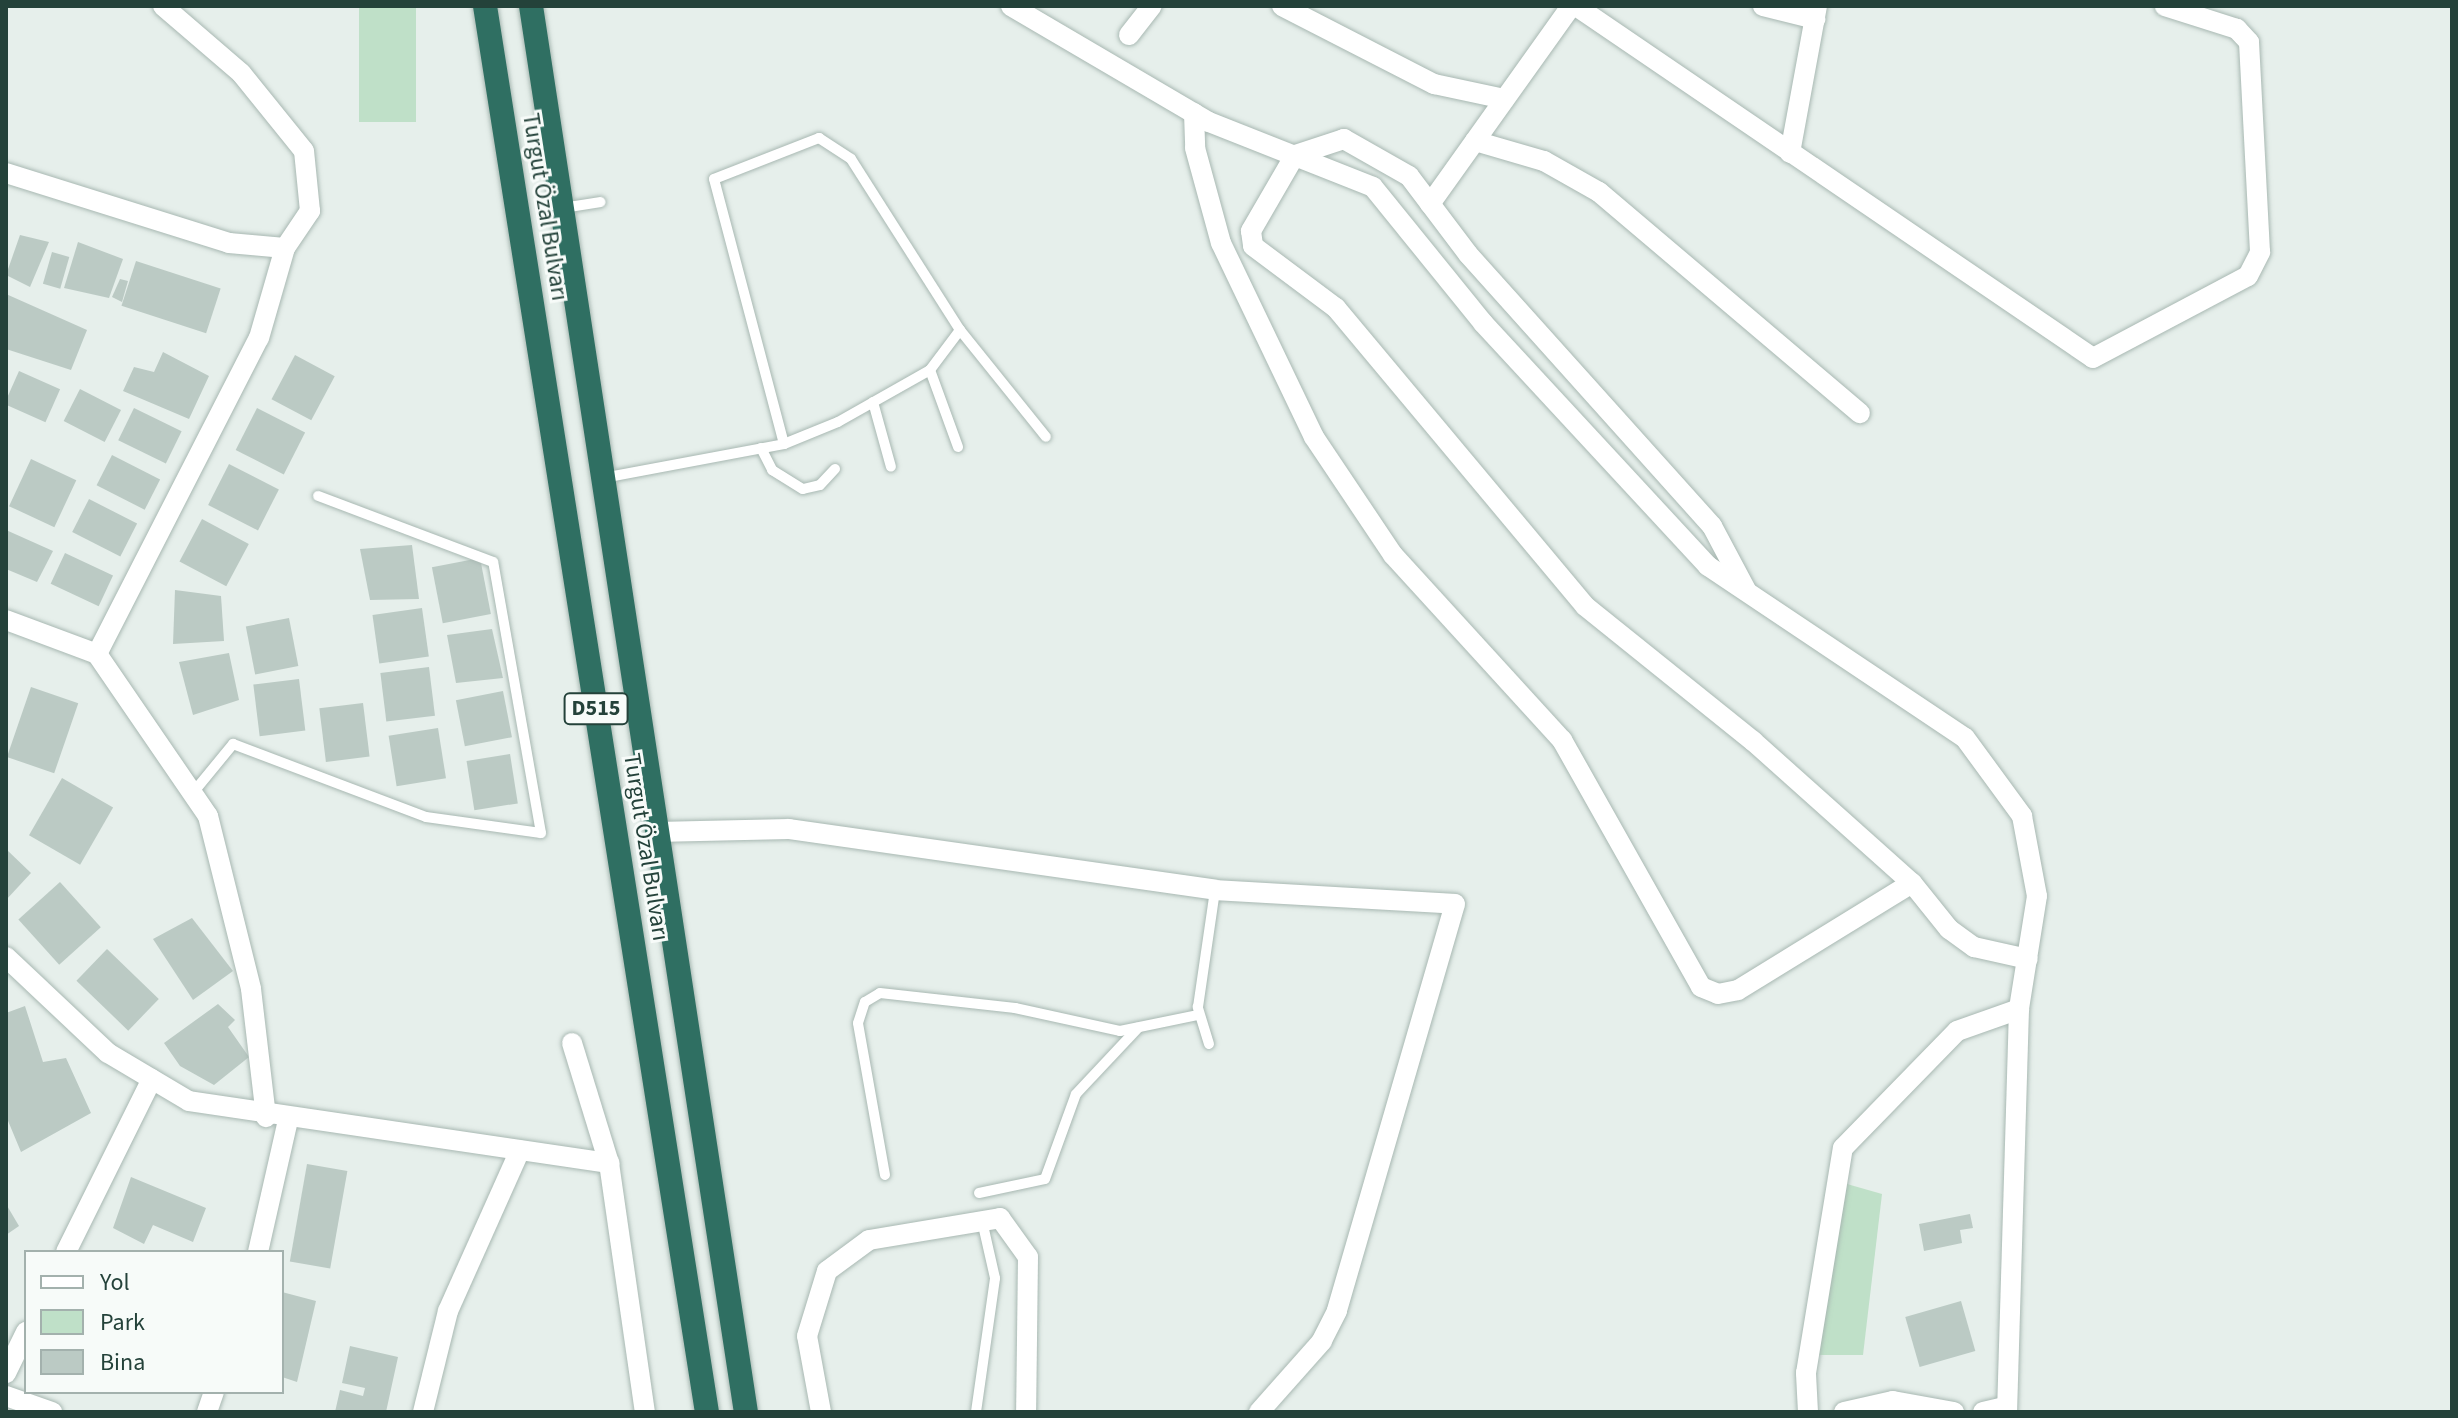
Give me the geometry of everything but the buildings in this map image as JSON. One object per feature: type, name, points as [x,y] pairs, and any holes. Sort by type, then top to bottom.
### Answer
[{"type":"highway","name":"Turgut Özal Bulvarı","points":[[485,6],[707,1412]]},
{"type":"highway","name":"Turgut Özal Bulvarı","points":[[531,6],[600,479],[746,1412]]},
{"type":"street","points":[[97,654],[259,338],[285,248],[310,211],[304,151],[241,73],[163,6]]},
{"type":"street","points":[[1011,6],[1194,113],[1373,187],[1405,219],[1483,323],[1708,566],[1751,601],[1965,738],[2022,816],[2037,896],[2019,1009],[2006,1409],[1983,1412]]},
{"type":"street","points":[[1129,35],[1152,6]]},
{"type":"street","points":[[1282,6],[1422,79],[1504,99]]},
{"type":"street","points":[[1430,204],[1573,6],[2085,357],[2097,358],[2248,276],[2260,252],[2249,42],[2237,29],[2165,6]]},
{"type":"street","points":[[1763,6],[1816,12],[1790,153]]},
{"type":"street","points":[[1194,113],[1195,148],[1221,243],[1314,437],[1393,555],[1562,740],[1701,987],[1718,994],[1738,990],[1912,883]]},
{"type":"street","points":[[1751,601],[1712,526],[1430,204],[1409,176],[1344,139],[1295,155],[1251,231],[1253,246],[1336,308],[1585,606],[1912,883],[1974,947],[2028,959]]},
{"type":"street","points":[[1475,141],[1544,161],[1599,192],[1860,413]]},
{"type":"street","points":[[6,173],[229,243],[285,248]]},
{"type":"street","points":[[6,620],[97,654],[208,816],[251,989],[266,1117]]},
{"type":"street","points":[[656,832],[789,829],[1215,890],[1455,904],[1337,1311],[1322,1341],[1259,1412]]},
{"type":"street","points":[[6,957],[108,1053],[189,1101],[266,1117],[609,1163]]},
{"type":"street","points":[[1808,1412],[1806,1373],[1843,1148],[1957,1031],[2019,1009]]},
{"type":"street","points":[[572,1043],[609,1163],[645,1412]]},
{"type":"street","points":[[67,1250],[152,1079]]},
{"type":"street","points":[[258,1250],[288,1120]]},
{"type":"street","points":[[423,1412],[448,1311],[520,1150]]},
{"type":"street","points":[[821,1412],[807,1336],[827,1271],[869,1240],[1000,1218],[1028,1257],[1026,1412]]},
{"type":"street","points":[[6,1373],[24,1336]]},
{"type":"street","points":[[6,1396],[52,1412]]},
{"type":"street","points":[[1844,1412],[1893,1401],[1954,1412]]},
{"type":"lane","points":[[784,444],[714,179],[819,138],[851,159],[960,330],[1046,437]]},
{"type":"lane","points":[[559,208],[601,202]]},
{"type":"lane","points":[[600,479],[784,444],[873,402],[930,370],[960,330]]},
{"type":"lane","points":[[930,370],[958,447]]},
{"type":"lane","points":[[873,402],[891,467]]},
{"type":"lane","points":[[761,448],[772,470],[803,489],[820,485],[835,469]]},
{"type":"lane","points":[[192,794],[233,744],[426,817],[541,833],[493,562],[318,496]]},
{"type":"lane","points":[[1209,1044],[1198,1015],[1215,890]]},
{"type":"lane","points":[[885,1175],[858,1023],[865,1002],[880,993],[1015,1008],[1079,1027],[1138,1028],[1198,1015]]},
{"type":"lane","points":[[979,1193],[1045,1179],[1076,1094],[1138,1028]]},
{"type":"lane","points":[[976,1412],[995,1278],[982,1219]]},
{"type":"green space","points":[[359,6],[416,6],[416,122],[359,122]]},
{"type":"green space","points":[[1847,1184],[1882,1194],[1863,1355],[1818,1355]]}]
